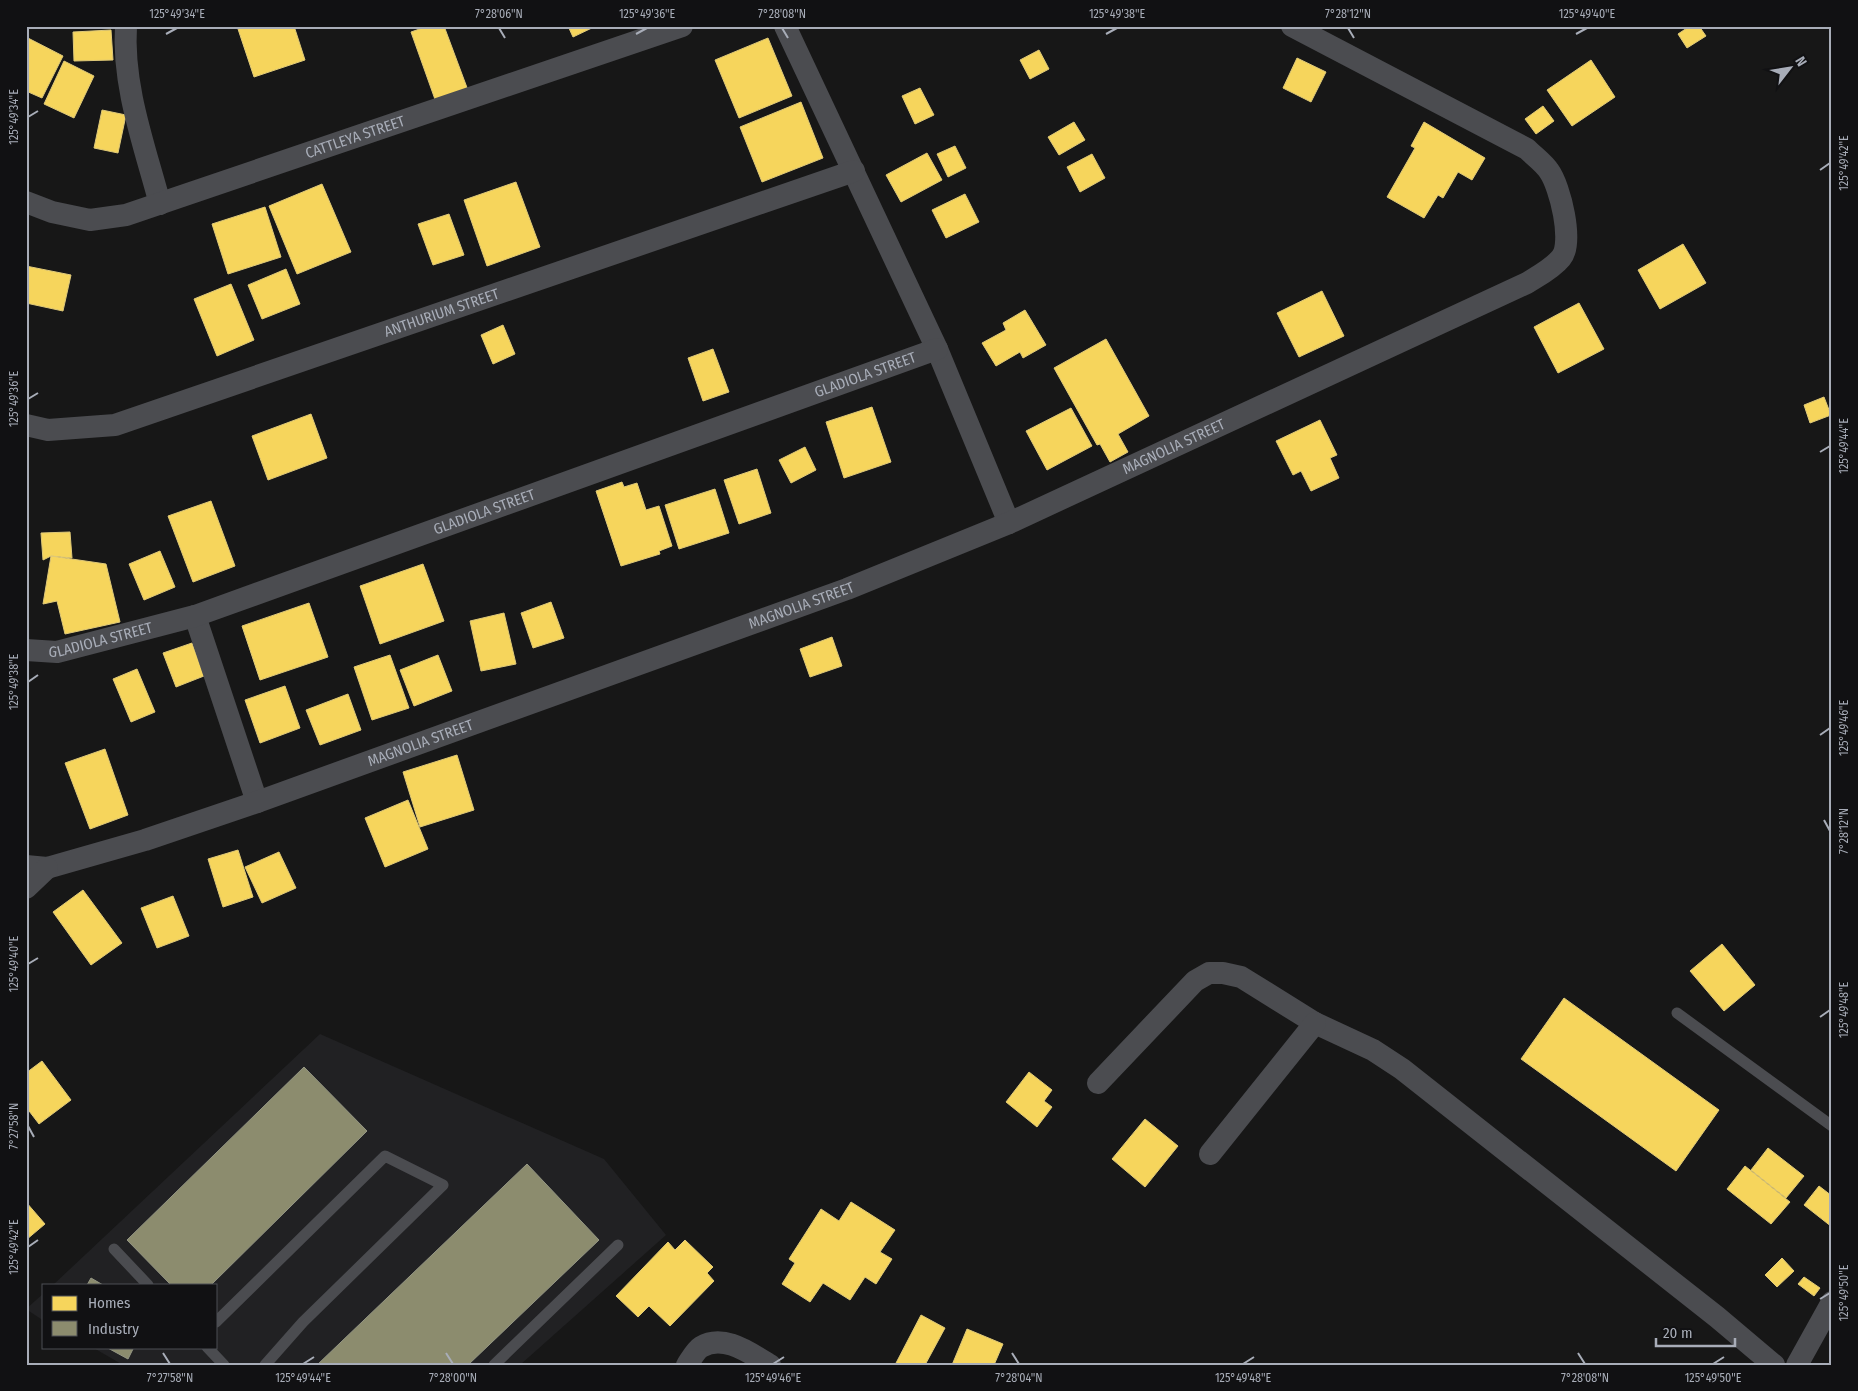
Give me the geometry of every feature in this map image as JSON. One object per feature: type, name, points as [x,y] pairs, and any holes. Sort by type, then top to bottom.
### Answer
[{"type":"street","points":[[126,26],[125,41],[128,77],[160,204]]},
{"type":"street","name":"CATTLEYA STREET","points":[[26,202],[52,212],[90,220],[126,215],[682,26]]},
{"type":"street","points":[[785,26],[937,349],[1009,523]]},
{"type":"street","name":"MAGNOLIA STREET","points":[[37,867],[145,840],[257,802],[847,589],[1009,523],[1527,284],[1548,270],[1562,257],[1567,235],[1561,197],[1549,170],[1527,149],[1292,26]]},
{"type":"street","name":"ANTHURIUM STREET","points":[[26,425],[48,430],[115,425],[854,171]]},
{"type":"street","name":"GLADIOLA STREET","points":[[26,650],[57,652],[195,616],[937,349]]},
{"type":"street","points":[[195,616],[257,802]]},
{"type":"street","points":[[26,888],[37,867]]},
{"type":"street","points":[[1098,1083],[1195,980],[1209,973],[1224,973],[1241,977],[1315,1023],[1373,1050],[1402,1069],[1717,1317],[1774,1365]]},
{"type":"street","points":[[1210,1154],[1315,1023]]},
{"type":"street","points":[[1797,1365],[1832,1302]]},
{"type":"street","points":[[687,1365],[700,1347],[714,1342],[731,1344],[770,1365]]},
{"type":"lane","points":[[1677,1013],[1832,1126]]},
{"type":"lane","points":[[218,1320],[385,1156],[443,1185],[303,1322],[265,1365]]},
{"type":"lane","points":[[494,1365],[618,1245]]},
{"type":"lane","points":[[114,1249],[147,1284]]},
{"type":"lane","points":[[208,1348],[224,1365]]},
{"type":"shaded area","points":[[320,1034],[604,1159],[666,1235],[520,1365],[123,1365],[94,1348],[218,1348],[218,1284],[54,1284]]},
{"type":"shaded area","points":[[42,1295],[42,1320],[26,1309]]},
{"type":"building: Homes","points":[[237,26],[294,26],[305,60],[254,77]]},
{"type":"building: Homes","points":[[428,26],[444,26],[469,93],[437,105],[411,32]]},
{"type":"building: Homes","points":[[568,26],[596,26],[573,37]]},
{"type":"building: Homes","points":[[1690,26],[1699,26],[1706,36],[1687,48],[1678,34]]},
{"type":"building: Homes","points":[[111,30],[113,60],[74,61],[73,32]]},
{"type":"building: Homes","points":[[26,37],[63,56],[42,98],[26,91]]},
{"type":"building: Homes","points":[[768,38],[792,96],[739,118],[715,60]]},
{"type":"building: Homes","points":[[1039,50],[1049,69],[1030,79],[1020,60]]},
{"type":"building: Homes","points":[[1297,58],[1326,72],[1311,102],[1283,88]]},
{"type":"building: Homes","points":[[1591,60],[1615,97],[1572,126],[1547,90]]},
{"type":"building: Homes","points":[[64,61],[94,76],[74,118],[44,104]]},
{"type":"building: Homes","points":[[920,88],[934,115],[915,124],[902,96]]},
{"type":"building: Homes","points":[[801,102],[823,158],[762,182],[740,127]]},
{"type":"building: Homes","points":[[1543,106],[1554,121],[1536,134],[1525,119]]},
{"type":"building: Homes","points":[[102,110],[126,115],[118,153],[94,148]]},
{"type":"building: Homes","points":[[1074,122],[1085,140],[1059,155],[1048,137]]},
{"type":"building: Homes","points":[[1424,122],[1485,158],[1472,180],[1458,172],[1443,198],[1438,195],[1424,218],[1387,197],[1415,148],[1411,146]]},
{"type":"building: Homes","points":[[955,146],[966,168],[948,177],[937,154]]},
{"type":"building: Homes","points":[[927,153],[942,180],[901,202],[886,175]]},
{"type":"building: Homes","points":[[1092,154],[1105,178],[1080,192],[1067,167]]},
{"type":"building: Homes","points":[[516,182],[540,247],[487,266],[464,200]]},
{"type":"building: Homes","points":[[322,184],[351,252],[297,274],[269,206]]},
{"type":"building: Homes","points":[[965,194],[979,222],[946,238],[932,210]]},
{"type":"building: Homes","points":[[265,207],[281,257],[228,274],[212,224]]},
{"type":"building: Homes","points":[[449,214],[464,255],[433,265],[418,224]]},
{"type":"building: Homes","points":[[1683,244],[1706,283],[1660,309],[1638,270]]},
{"type":"building: Homes","points":[[26,266],[71,275],[63,311],[26,303]]},
{"type":"building: Homes","points":[[286,269],[300,304],[262,319],[248,285]]},
{"type":"building: Homes","points":[[231,284],[254,340],[217,356],[194,299]]},
{"type":"building: Homes","points":[[1322,291],[1344,336],[1299,357],[1277,313]]},
{"type":"building: Homes","points":[[1579,303],[1604,349],[1558,373],[1534,327]]},
{"type":"building: Homes","points":[[1025,310],[1046,345],[1023,358],[1020,352],[996,366],[982,343],[1006,330],[1003,323]]},
{"type":"building: Homes","points":[[503,325],[515,354],[493,364],[481,335]]},
{"type":"building: Homes","points":[[1106,339],[1149,416],[1118,434],[1128,452],[1110,462],[1100,444],[1097,445],[1054,368]]},
{"type":"building: Homes","points":[[713,349],[729,392],[703,401],[688,358]]},
{"type":"building: Homes","points":[[1824,397],[1831,415],[1810,423],[1804,405]]},
{"type":"building: Homes","points":[[872,407],[891,462],[844,478],[826,422]]},
{"type":"building: Homes","points":[[1071,408],[1092,446],[1047,470],[1026,431]]},
{"type":"building: Homes","points":[[311,414],[327,458],[268,480],[252,436]]},
{"type":"building: Homes","points":[[1320,420],[1337,455],[1330,458],[1339,478],[1311,491],[1301,471],[1293,475],[1276,441]]},
{"type":"building: Homes","points":[[805,447],[816,470],[791,483],[779,460]]},
{"type":"building: Homes","points":[[757,469],[771,513],[739,524],[724,480]]},
{"type":"building: Homes","points":[[622,482],[624,487],[637,483],[646,510],[659,506],[672,546],[659,551],[660,554],[621,566],[596,491]]},
{"type":"building: Homes","points":[[715,489],[729,533],[679,549],[665,505]]},
{"type":"building: Homes","points":[[211,501],[235,566],[193,582],[168,516]]},
{"type":"building: Homes","points":[[70,532],[72,558],[51,556],[43,560],[41,533]]},
{"type":"building: Homes","points":[[160,551],[175,587],[144,600],[129,564]]},
{"type":"building: Homes","points":[[51,556],[106,564],[120,622],[65,634],[57,601],[43,604]]},
{"type":"building: Homes","points":[[423,564],[444,621],[380,644],[360,586]]},
{"type":"building: Homes","points":[[551,602],[564,638],[533,648],[521,613]]},
{"type":"building: Homes","points":[[309,603],[328,657],[260,680],[242,626]]},
{"type":"building: Homes","points":[[504,613],[516,664],[481,671],[470,621]]},
{"type":"building: Homes","points":[[832,637],[842,666],[810,677],[800,649]]},
{"type":"building: Homes","points":[[192,643],[204,676],[176,687],[163,653]]},
{"type":"building: Homes","points":[[390,655],[409,708],[372,720],[354,667]]},
{"type":"building: Homes","points":[[438,655],[452,691],[414,706],[400,670]]},
{"type":"building: Homes","points":[[137,669],[155,712],[131,722],[113,679]]},
{"type":"building: Homes","points":[[285,686],[300,728],[260,743],[245,700]]},
{"type":"building: Homes","points":[[348,694],[361,730],[320,745],[306,710]]},
{"type":"building: Homes","points":[[105,749],[128,815],[90,829],[65,763]]},
{"type":"building: Homes","points":[[457,755],[474,810],[420,827],[403,772]]},
{"type":"building: Homes","points":[[408,800],[428,849],[385,867],[365,818]]},
{"type":"building: Homes","points":[[238,850],[253,897],[223,907],[208,859]]},
{"type":"building: Homes","points":[[279,852],[296,888],[262,903],[245,867]]},
{"type":"building: Homes","points":[[83,890],[122,943],[91,965],[53,912]]},
{"type":"building: Homes","points":[[173,896],[189,936],[157,948],[141,908]]},
{"type":"building: Homes","points":[[1722,944],[1755,985],[1724,1011],[1690,971]]},
{"type":"building: Homes","points":[[1564,998],[1719,1110],[1676,1171],[1521,1059]]},
{"type":"building: Homes","points":[[42,1061],[71,1100],[39,1124],[26,1107],[26,1073]]},
{"type":"building: Homes","points":[[1029,1072],[1052,1090],[1044,1101],[1052,1107],[1037,1127],[1006,1102]]},
{"type":"building: Homes","points":[[1145,1119],[1178,1146],[1145,1187],[1112,1159]]},
{"type":"building: Homes","points":[[1768,1148],[1804,1176],[1786,1198],[1751,1170]]},
{"type":"building: Homes","points":[[1745,1166],[1790,1202],[1771,1224],[1727,1189]]},
{"type":"building: Homes","points":[[1819,1186],[1832,1196],[1832,1227],[1804,1205]]},
{"type":"building: Homes","points":[[26,1202],[45,1224],[26,1240]]},
{"type":"building: Homes","points":[[851,1202],[895,1230],[880,1252],[892,1259],[876,1284],[865,1277],[850,1300],[823,1283],[810,1302],[782,1284],[795,1263],[789,1259],[821,1209],[839,1221]]},
{"type":"building: Homes","points":[[685,1240],[713,1267],[707,1273],[714,1281],[670,1326],[649,1306],[638,1317],[616,1296],[668,1242],[675,1250]]},
{"type":"building: Homes","points":[[1782,1258],[1794,1271],[1777,1287],[1765,1275]]},
{"type":"building: Homes","points":[[1804,1277],[1820,1288],[1814,1296],[1798,1284]]},
{"type":"building: Homes","points":[[921,1315],[945,1328],[925,1365],[895,1365]]},
{"type":"building: Homes","points":[[967,1329],[1003,1344],[994,1365],[952,1365]]},
{"type":"building: Industry","points":[[304,1067],[367,1131],[212,1284],[170,1284],[127,1240]]},
{"type":"building: Industry","points":[[527,1164],[599,1240],[468,1365],[317,1365]]},
{"type":"building: Industry","points":[[91,1278],[101,1284],[88,1284]]},
{"type":"building: Industry","points":[[108,1348],[134,1348],[128,1359]]}]
